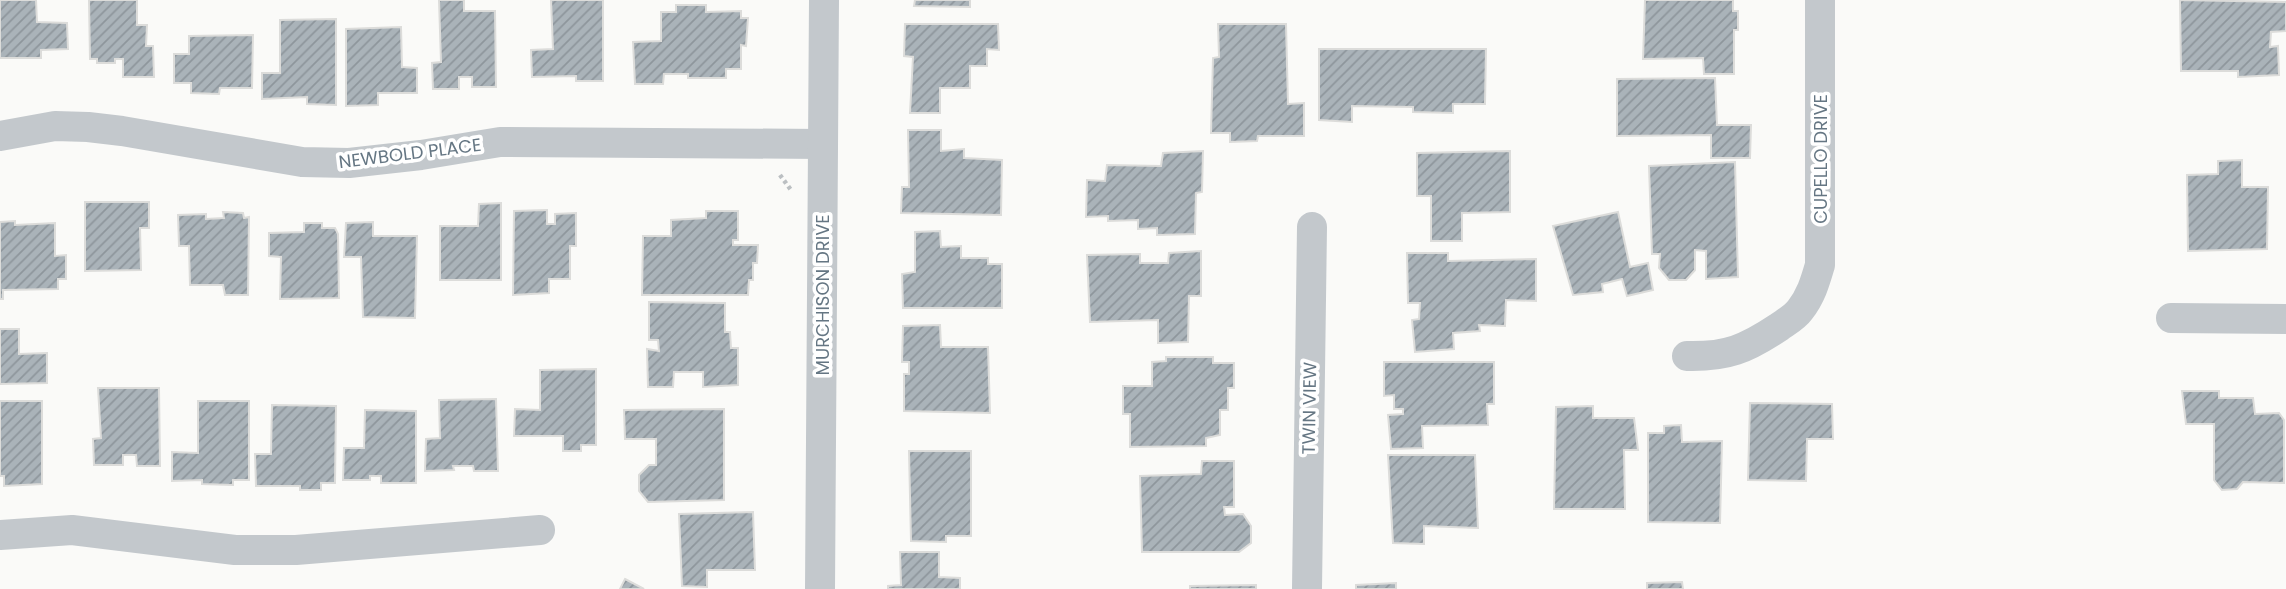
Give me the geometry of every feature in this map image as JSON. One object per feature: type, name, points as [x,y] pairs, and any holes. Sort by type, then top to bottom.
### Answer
[{"type":"street","name":"MURCHISON DRIVE","points":[[820,589],[824,0]]},
{"type":"street","name":"CUPELLO DRIVE","points":[[1687,356],[1713,356],[1736,352],[1758,341],[1798,313],[1814,289],[1820,265],[1820,0]]},
{"type":"street","name":"NEWBOLD PLACE","points":[[0,136],[55,126],[88,127],[302,162],[337,163],[421,155],[500,142],[823,144]]},
{"type":"street","name":"TWIN VIEW","points":[[1307,589],[1312,227]]},
{"type":"street","points":[[2171,318],[2286,318]]},
{"type":"street","points":[[0,535],[72,530],[235,550],[296,550],[540,530]]},
{"type":"building","points":[[0,0],[36,0],[37,22],[67,23],[68,49],[41,50],[41,58],[0,58]]},
{"type":"building","points":[[89,0],[137,0],[137,25],[147,25],[146,46],[153,46],[154,77],[123,77],[123,59],[115,59],[115,63],[97,63],[97,59],[90,59]]},
{"type":"building","points":[[439,0],[464,0],[464,11],[495,11],[496,87],[472,87],[472,77],[459,77],[459,89],[433,89],[432,63],[441,62]]},
{"type":"building","points":[[551,0],[603,0],[603,81],[576,81],[576,76],[532,77],[531,50],[553,49]]},
{"type":"building","points":[[915,0],[970,0],[970,7],[914,6]]},
{"type":"building","points":[[1645,0],[1733,0],[1733,11],[1738,11],[1738,30],[1734,30],[1734,74],[1704,74],[1703,58],[1643,59]]},
{"type":"building","points":[[2180,0],[2286,2],[2286,31],[2271,32],[2270,47],[2278,46],[2279,75],[2238,77],[2238,71],[2181,71]]},
{"type":"building","points":[[676,5],[706,5],[706,12],[741,11],[741,18],[748,18],[746,46],[741,45],[741,69],[726,69],[726,78],[688,78],[688,74],[664,74],[663,84],[635,84],[633,42],[661,41],[661,12],[676,12]]},
{"type":"building","points":[[336,19],[336,105],[307,104],[307,97],[262,99],[262,73],[280,73],[280,20]]},
{"type":"building","points":[[905,24],[998,24],[999,50],[987,49],[987,66],[970,66],[970,88],[940,88],[940,113],[910,113],[913,57],[904,56]]},
{"type":"building","points":[[1218,24],[1286,24],[1288,104],[1304,103],[1304,136],[1258,136],[1257,141],[1230,142],[1230,133],[1211,133],[1213,58],[1219,57]]},
{"type":"building","points":[[401,27],[402,67],[417,68],[417,93],[378,93],[378,105],[346,106],[346,29]]},
{"type":"building","points":[[253,35],[252,88],[220,88],[219,94],[191,93],[191,83],[174,83],[174,54],[189,54],[189,36]]},
{"type":"building","points":[[1319,49],[1486,49],[1485,104],[1453,104],[1453,113],[1413,112],[1413,107],[1352,106],[1352,122],[1319,120]]},
{"type":"building","points":[[1715,78],[1717,125],[1751,125],[1750,158],[1711,158],[1711,135],[1617,136],[1617,79]]},
{"type":"building","points":[[908,130],[941,130],[941,151],[964,149],[964,158],[1002,160],[1001,215],[901,213],[902,187],[909,187]]},
{"type":"building","points":[[1203,151],[1202,192],[1196,193],[1195,234],[1157,235],[1157,228],[1138,229],[1138,220],[1108,221],[1108,216],[1086,217],[1087,180],[1105,181],[1107,165],[1161,166],[1163,153]]},
{"type":"building","points":[[1510,151],[1510,212],[1462,213],[1462,241],[1431,241],[1431,196],[1417,196],[1417,153]]},
{"type":"building","points":[[2242,160],[2242,187],[2268,187],[2267,249],[2188,251],[2187,175],[2218,174],[2218,161]]},
{"type":"building","points":[[1735,162],[1738,277],[1706,279],[1706,251],[1695,250],[1695,270],[1686,280],[1669,280],[1659,268],[1660,254],[1652,254],[1649,166]]},
{"type":"building","points":[[85,202],[149,202],[149,228],[140,228],[141,270],[85,271]]},
{"type":"building","points":[[501,203],[501,280],[440,280],[440,226],[478,226],[479,204]]},
{"type":"building","points":[[547,210],[547,224],[555,224],[555,214],[576,213],[576,246],[570,246],[570,279],[549,279],[549,293],[513,295],[514,211]]},
{"type":"building","points":[[706,211],[738,211],[738,240],[733,240],[733,245],[758,245],[757,263],[753,263],[753,280],[749,280],[748,295],[642,295],[643,236],[671,236],[671,220],[706,218]]},
{"type":"building","points":[[223,212],[243,213],[244,218],[249,217],[248,295],[225,295],[223,285],[190,285],[189,246],[179,246],[178,215],[206,214],[206,219],[224,218]]},
{"type":"building","points":[[1618,212],[1630,267],[1648,263],[1653,290],[1627,296],[1622,279],[1602,284],[1603,292],[1573,295],[1553,226]]},
{"type":"building","points":[[15,221],[15,225],[55,223],[55,256],[66,255],[66,279],[58,279],[58,289],[3,290],[3,299],[0,299],[0,222]]},
{"type":"building","points":[[373,222],[373,236],[417,236],[415,318],[363,317],[361,257],[344,257],[346,223]]},
{"type":"building","points":[[304,223],[322,223],[322,228],[335,228],[338,234],[339,298],[280,299],[281,257],[269,256],[269,233],[304,232]]},
{"type":"building","points":[[940,231],[941,247],[961,246],[961,258],[988,258],[988,264],[1002,264],[1002,308],[903,308],[902,274],[915,272],[915,232]]},
{"type":"building","points":[[1201,251],[1201,296],[1189,296],[1188,342],[1158,343],[1158,320],[1090,322],[1087,255],[1140,254],[1140,263],[1168,263],[1169,253]]},
{"type":"building","points":[[1407,253],[1448,253],[1448,261],[1536,259],[1536,301],[1506,300],[1505,326],[1479,325],[1480,331],[1453,333],[1454,349],[1415,352],[1412,320],[1419,319],[1420,303],[1408,303]]},
{"type":"building","points":[[649,302],[725,303],[725,332],[730,332],[731,348],[738,348],[738,385],[703,387],[703,372],[674,372],[673,387],[648,387],[647,349],[659,351],[658,340],[649,340]]},
{"type":"building","points":[[940,325],[941,347],[988,347],[990,413],[904,411],[904,374],[909,374],[909,362],[902,362],[903,326]]},
{"type":"building","points":[[0,329],[19,329],[19,354],[47,353],[47,383],[0,384]]},
{"type":"building","points":[[1166,357],[1213,357],[1213,363],[1234,363],[1234,388],[1228,388],[1228,410],[1220,410],[1220,435],[1206,438],[1206,446],[1130,447],[1130,414],[1123,414],[1123,386],[1152,386],[1152,362],[1166,361]]},
{"type":"building","points":[[1384,362],[1494,362],[1494,404],[1487,404],[1488,425],[1422,426],[1423,448],[1391,449],[1388,415],[1403,414],[1403,409],[1394,409],[1394,395],[1384,396]]},
{"type":"building","points":[[596,369],[596,445],[581,445],[581,451],[563,451],[563,436],[514,436],[515,409],[540,410],[540,370]]},
{"type":"building","points":[[98,388],[159,388],[160,466],[137,466],[136,455],[123,455],[123,465],[94,465],[93,439],[101,438]]},
{"type":"building","points":[[2182,391],[2219,391],[2219,398],[2253,398],[2255,414],[2279,413],[2284,420],[2284,483],[2243,482],[2237,489],[2222,490],[2214,480],[2214,424],[2186,424]]},
{"type":"building","points":[[496,399],[498,471],[474,471],[473,466],[453,466],[454,470],[425,471],[426,439],[440,438],[439,400]]},
{"type":"building","points":[[0,401],[42,401],[42,484],[4,486],[4,476],[0,476]]},
{"type":"building","points":[[198,401],[249,401],[249,480],[233,480],[233,485],[202,484],[202,480],[172,481],[172,452],[198,453]]},
{"type":"building","points":[[1750,403],[1832,404],[1833,439],[1807,439],[1806,481],[1748,480]]},
{"type":"building","points":[[272,405],[336,406],[335,483],[321,483],[321,490],[300,490],[300,486],[256,486],[255,454],[271,454]]},
{"type":"building","points":[[1593,406],[1593,418],[1634,418],[1638,450],[1624,450],[1625,509],[1554,509],[1556,407]]},
{"type":"building","points":[[724,409],[724,500],[648,502],[639,491],[639,475],[649,465],[656,465],[656,439],[625,439],[624,410]]},
{"type":"building","points":[[365,410],[416,411],[416,483],[381,483],[381,476],[370,476],[370,480],[343,480],[344,448],[364,448]]},
{"type":"building","points":[[1681,425],[1682,442],[1722,441],[1720,523],[1648,522],[1648,433],[1664,433],[1664,426]]},
{"type":"building","points":[[909,451],[971,451],[971,536],[946,536],[946,542],[911,541]]},
{"type":"building","points":[[1388,455],[1475,455],[1478,528],[1424,526],[1424,544],[1393,543]]},
{"type":"building","points":[[1202,461],[1234,461],[1234,507],[1224,507],[1225,515],[1243,514],[1251,526],[1251,543],[1239,552],[1142,552],[1140,476],[1201,474]]},
{"type":"building","points":[[753,512],[755,570],[707,570],[707,587],[682,586],[679,514]]},
{"type":"building","points":[[900,552],[939,552],[939,577],[960,578],[960,589],[888,589],[888,586],[901,585]]},
{"type":"building","points":[[625,579],[644,589],[620,589]]},
{"type":"building","points":[[1682,582],[1683,589],[1647,589],[1647,583]]},
{"type":"building","points":[[1396,583],[1396,589],[1356,589],[1356,585]]},
{"type":"building","points":[[1256,585],[1256,589],[1190,589],[1190,586]]}]
